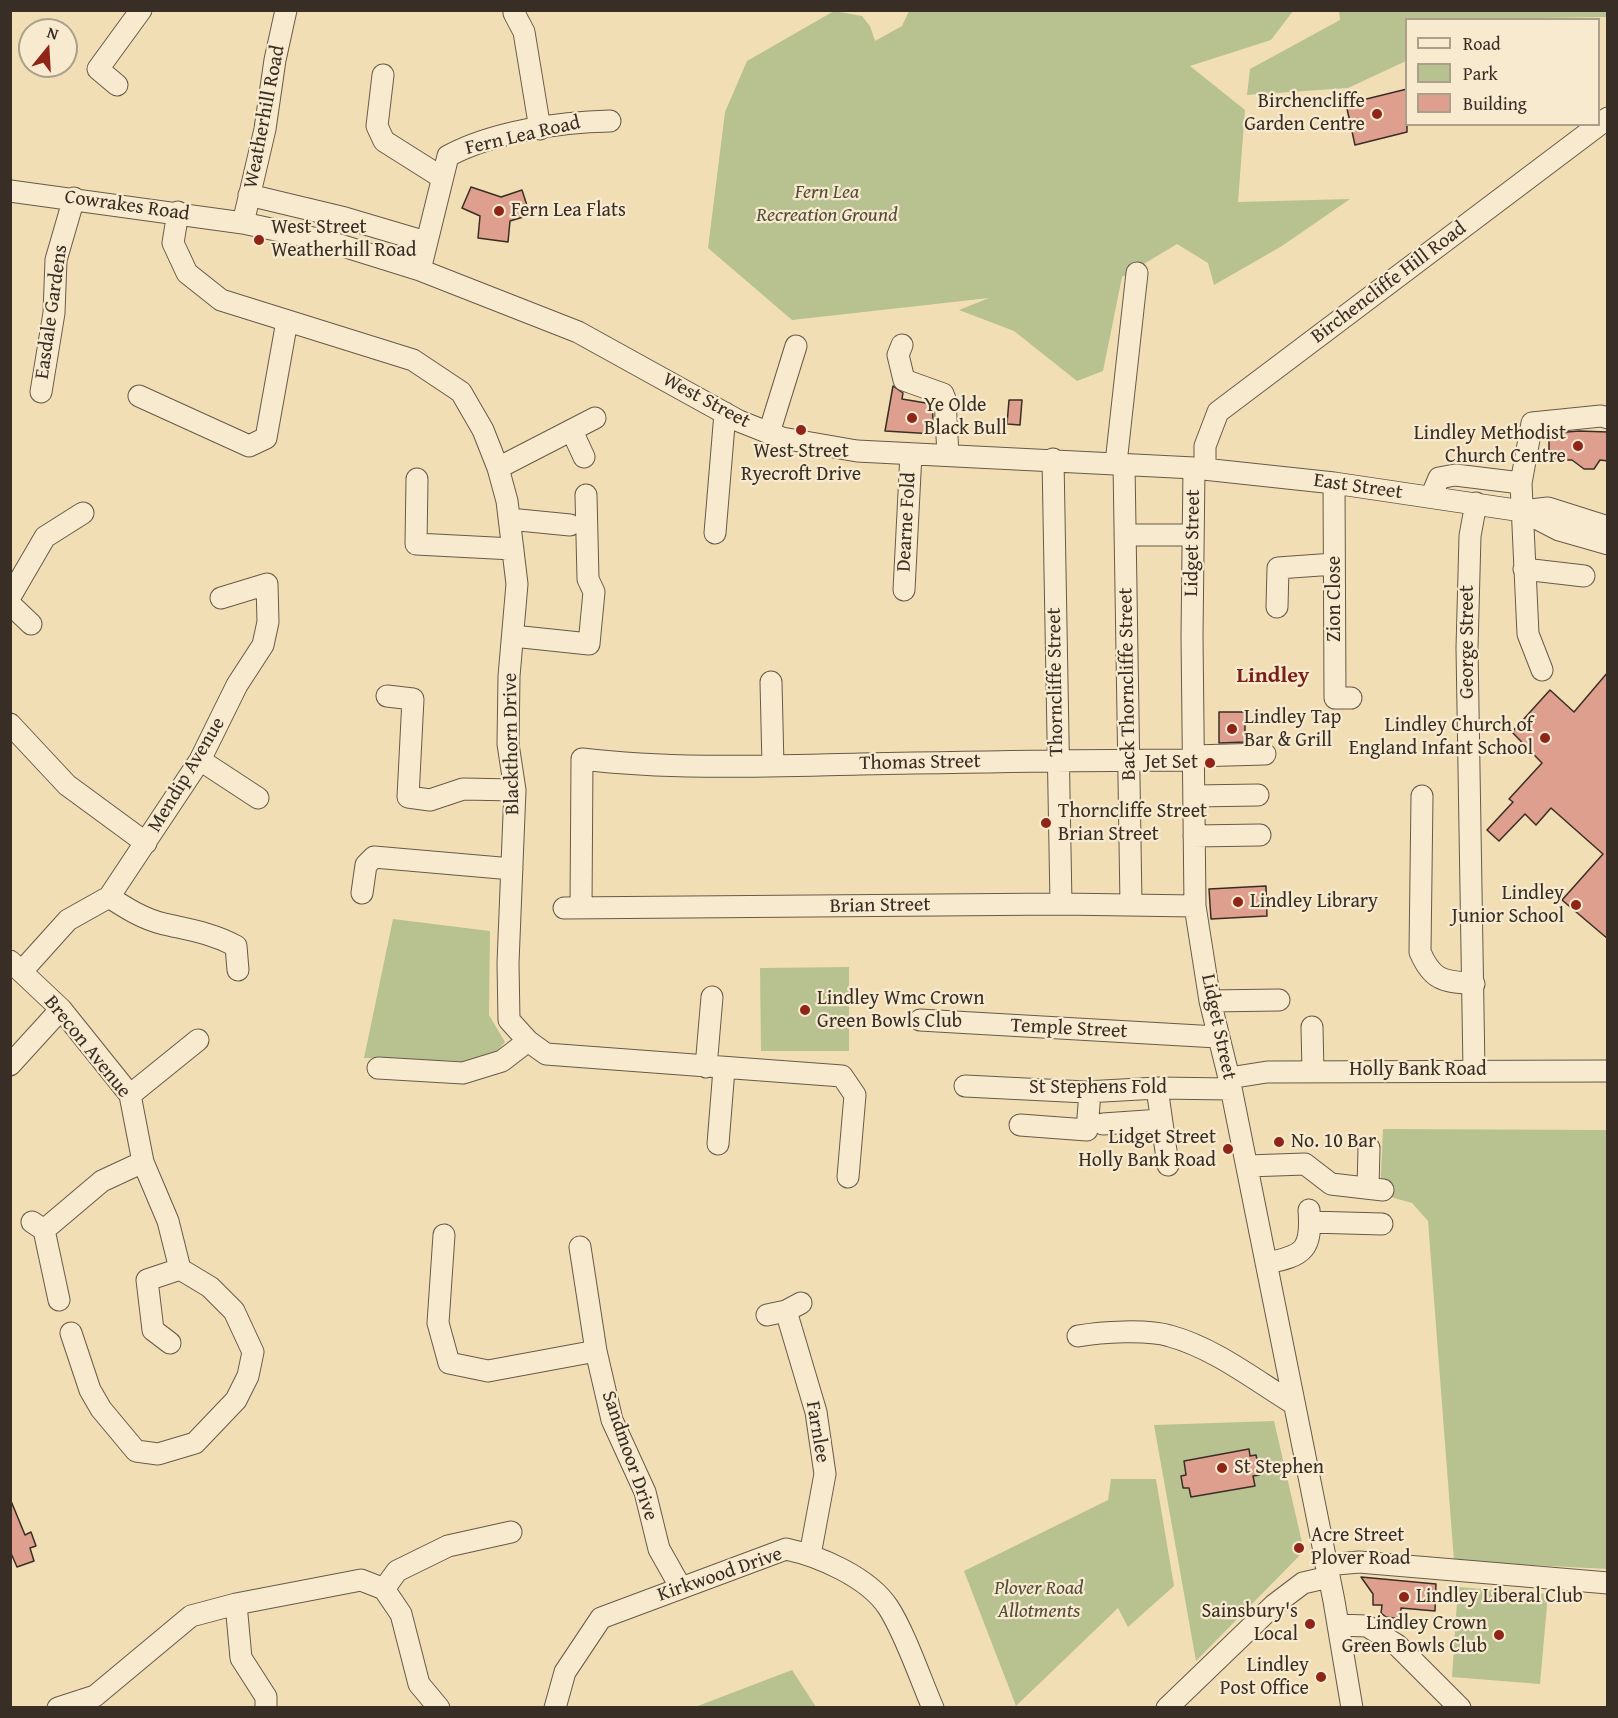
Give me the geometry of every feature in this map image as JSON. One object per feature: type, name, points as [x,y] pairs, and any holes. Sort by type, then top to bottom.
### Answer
[{"type":"street","points":[[117,85],[98,69],[141,10]]},
{"type":"street","name":"Weatherhill Road","points":[[243,223],[265,129],[275,60],[286,10]]},
{"type":"street","points":[[514,13],[524,33],[540,129]]},
{"type":"street","points":[[382,75],[377,126],[384,141],[441,177]]},
{"type":"street","name":"Fern Lea Road","points":[[420,270],[448,156],[466,146],[540,129],[575,122],[610,121]]},
{"type":"street","name":"Birchencliffe Hill Road","points":[[1199,468],[1218,412],[1597,126]]},
{"type":"street","name":"Cowrakes Road","points":[[10,190],[243,223]]},
{"type":"street","points":[[249,195],[345,218],[426,242]]},
{"type":"street","name":"Easdale Gardens","points":[[41,392],[54,313],[56,260],[74,198]]},
{"type":"street","name":"Blackthorn Drive","points":[[178,212],[174,243],[187,273],[221,300],[413,360],[461,392],[483,430],[498,468],[509,519],[517,584],[508,744],[515,790],[508,963],[509,1020],[528,1041],[546,1053],[715,1068],[833,1074],[848,1081],[855,1095],[848,1177]]},
{"type":"street","name":"West Street","points":[[243,223],[327,241],[420,270],[578,332],[725,413],[782,438],[857,451],[1199,468]]},
{"type":"street","name":"Back Thorncliffe Street","points":[[1131,905],[1125,535],[1120,463],[1137,273]]},
{"type":"street","points":[[139,396],[249,446],[266,438],[287,321]]},
{"type":"street","points":[[902,345],[898,355],[904,380],[943,394],[948,455]]},
{"type":"street","points":[[769,433],[796,346]]},
{"type":"street","points":[[715,533],[725,413]]},
{"type":"street","points":[[1542,670],[1528,634],[1524,569],[1521,483],[1532,423],[1601,416],[1608,418]]},
{"type":"street","points":[[498,468],[595,418]]},
{"type":"street","points":[[572,431],[584,457]]},
{"type":"street","name":"Dearne Fold","points":[[904,590],[911,454]]},
{"type":"street","name":"Thorncliffe Street","points":[[1053,459],[1061,904]]},
{"type":"street","name":"East Street","points":[[1199,468],[1334,483],[1522,511],[1548,508],[1608,527]]},
{"type":"street","name":"Lidget Street","points":[[1199,468],[1193,535],[1195,906],[1217,1037],[1230,1084],[1247,1166],[1328,1571],[1352,1707]]},
{"type":"street","points":[[1431,497],[1439,478],[1455,475],[1521,483]]},
{"type":"street","points":[[417,479],[416,544],[513,549]]},
{"type":"street","name":"Zion Close","points":[[1334,483],[1335,698],[1351,698]]},
{"type":"street","points":[[513,636],[589,644],[594,592],[588,579],[590,563],[586,495]]},
{"type":"street","name":"George Street","points":[[1474,1070],[1467,648],[1470,537],[1476,503]]},
{"type":"street","name":"East Street","points":[[1522,511],[1559,530],[1608,544]]},
{"type":"street","points":[[10,597],[45,537],[83,513]]},
{"type":"street","points":[[509,519],[570,525]]},
{"type":"street","points":[[1125,535],[1193,535]]},
{"type":"street","points":[[1277,607],[1278,568],[1334,564]]},
{"type":"street","points":[[1524,569],[1584,576]]},
{"type":"street","name":"Mendip Avenue","points":[[16,966],[68,921],[109,897],[200,760],[237,685],[263,645],[268,622],[267,584],[221,598]]},
{"type":"street","points":[[10,603],[31,624]]},
{"type":"street","points":[[771,682],[773,766]]},
{"type":"street","points":[[387,696],[413,699],[408,797],[430,800],[463,789],[515,790]]},
{"type":"street","points":[[10,724],[67,785],[146,843]]},
{"type":"street","name":"Thomas Street","points":[[573,908],[582,759],[647,764],[773,766],[1129,760],[1265,754]]},
{"type":"street","points":[[200,760],[258,798]]},
{"type":"street","points":[[1194,796],[1258,795]]},
{"type":"street","points":[[1422,796],[1420,952],[1429,971],[1448,981],[1474,984]]},
{"type":"street","points":[[1194,836],[1260,835]]},
{"type":"street","points":[[362,893],[366,865],[374,857],[512,869]]},
{"type":"street","points":[[109,897],[135,913],[163,924],[217,936],[236,946],[238,970]]},
{"type":"street","name":"Brian Street","points":[[573,908],[1061,904],[1195,906]]},
{"type":"street","name":"Brecon Avenue","points":[[16,966],[61,1009],[130,1095],[143,1162],[168,1221],[180,1269]]},
{"type":"street","points":[[712,997],[718,1144]]},
{"type":"street","points":[[1210,1001],[1279,1000]]},
{"type":"street","points":[[10,1065],[61,1009]]},
{"type":"street","name":"Temple Street","points":[[920,1020],[1217,1037]]},
{"type":"street","points":[[1312,1027],[1313,1071]]},
{"type":"street","points":[[130,1095],[198,1040]]},
{"type":"street","points":[[378,1068],[463,1073],[502,1061],[528,1041]]},
{"type":"street","name":"Holly Bank Road","points":[[1230,1084],[1267,1072],[1608,1071]]},
{"type":"street","name":"St Stephens Fold","points":[[965,1086],[1090,1092],[1230,1084]]},
{"type":"street","points":[[1157,1088],[1168,1165]]},
{"type":"street","points":[[1020,1125],[1087,1130],[1090,1092]]},
{"type":"street","points":[[1103,1124],[1161,1120]]},
{"type":"street","points":[[1247,1166],[1305,1164],[1331,1184],[1376,1189],[1369,1148]]},
{"type":"street","points":[[59,1300],[38,1226],[102,1181],[143,1162]]},
{"type":"street","points":[[1266,1263],[1290,1259],[1305,1250],[1311,1236],[1309,1216],[1382,1224]]},
{"type":"street","points":[[444,1235],[438,1323],[448,1363],[488,1371],[596,1351]]},
{"type":"street","name":"Sandmoor Drive","points":[[580,1247],[596,1351],[612,1420],[645,1492],[659,1550],[681,1588]]},
{"type":"street","points":[[71,1333],[90,1390],[101,1409],[136,1451],[158,1454],[195,1443],[236,1400],[248,1376],[253,1352],[234,1311],[210,1287],[180,1269],[147,1280],[153,1330],[170,1343]]},
{"type":"street","name":"Farnlee","points":[[785,1310],[816,1412],[825,1474],[810,1555]]},
{"type":"street","points":[[1078,1336],[1101,1332],[1169,1335],[1220,1358],[1294,1404]]},
{"type":"street","points":[[384,1590],[397,1571],[448,1546],[511,1532]]},
{"type":"street","name":"Kirkwood Drive","points":[[555,1707],[565,1672],[601,1618],[786,1550],[810,1555],[853,1575],[887,1606],[933,1707]]},
{"type":"street","points":[[1167,1707],[1275,1605],[1303,1583],[1328,1571],[1359,1562],[1608,1583]]},
{"type":"street","points":[[58,1707],[98,1702],[191,1616],[236,1604],[361,1580],[384,1590],[401,1614],[419,1684],[439,1707]]},
{"type":"street","points":[[236,1604],[241,1658],[266,1697],[266,1707]]},
{"type":"street","points":[[1338,1625],[1367,1626],[1397,1645],[1460,1707]]},
{"type":"green space","points":[[1607,10],[1608,17],[1405,18],[1405,61],[1348,88],[1247,95],[1250,69],[1340,20],[1339,11]]},
{"type":"green space","name":"Fern Lea Recreation Ground","points":[[834,11],[862,16],[870,26],[875,41],[902,26],[909,11],[1293,11],[1271,40],[1190,66],[1245,110],[1238,202],[1350,199],[1282,246],[1214,285],[1208,263],[1177,244],[1122,277],[1103,371],[1077,381],[1014,331],[959,310],[989,298],[792,320],[708,248],[725,112],[747,61]]},
{"type":"green space","points":[[393,919],[490,931],[489,1015],[505,1042],[491,1058],[472,1066],[457,1061],[364,1058]]},
{"type":"green space","name":"Lindley Wmc Crown Green Bowls Club","points":[[849,967],[849,1051],[761,1051],[760,968]]},
{"type":"green space","points":[[1383,1129],[1607,1130],[1607,1569],[1454,1561],[1428,1221],[1412,1203],[1380,1194]]},
{"type":"green space","points":[[1274,1421],[1304,1551],[1196,1661],[1154,1425]]},
{"type":"green space","name":"Plover Road Allotments","points":[[1111,1479],[1156,1479],[1174,1586],[1128,1627],[1118,1608],[1016,1706],[964,1571],[1108,1500]]},
{"type":"green space","name":"Lindley Crown Green Bowls Club","points":[[1458,1587],[1548,1594],[1540,1684],[1452,1677]]},
{"type":"green space","points":[[792,1670],[816,1707],[695,1707]]},
{"type":"building","name":"Birchencliffe Garden Centre","points":[[1405,89],[1407,132],[1355,145],[1346,104]]},
{"type":"building","name":"Fern Lea Flats","points":[[471,187],[501,197],[522,190],[530,215],[510,221],[508,242],[478,238],[480,216],[462,208]]},
{"type":"building","points":[[893,386],[903,393],[902,399],[932,404],[934,434],[885,431]]},
{"type":"building","points":[[1009,400],[1022,400],[1020,425],[1007,424]]},
{"type":"building","name":"Lindley Methodist Church Centre","points":[[1608,432],[1608,461],[1600,460],[1594,469],[1584,469],[1572,460],[1555,460],[1555,453],[1549,453],[1549,438],[1555,439],[1555,433]]},
{"type":"building","points":[[1608,672],[1608,939],[1562,900],[1603,854],[1551,808],[1536,825],[1525,814],[1499,841],[1487,830],[1513,802],[1509,799],[1542,763],[1512,732],[1550,690],[1574,712]]},
{"type":"building","name":"Lindley Tap Bar & Grill","points":[[1219,712],[1245,712],[1245,742],[1219,743]]},
{"type":"building","name":"Lindley Library","points":[[1266,886],[1267,916],[1211,919],[1209,889]]},
{"type":"building","name":"St Stephen","points":[[1249,1449],[1250,1456],[1256,1455],[1260,1475],[1253,1476],[1255,1486],[1191,1497],[1189,1488],[1183,1488],[1181,1476],[1186,1475],[1184,1461]]},
{"type":"building","points":[[11,1501],[25,1535],[31,1532],[36,1546],[30,1548],[34,1561],[17,1567],[10,1551]]},
{"type":"building","name":"Lindley Liberal Club","points":[[1361,1577],[1436,1584],[1435,1611],[1401,1608],[1401,1619],[1386,1617],[1381,1613],[1382,1605],[1373,1605],[1373,1594]]},
{"type":"place","name":"Birchencliffe Garden Centre","points":[[1377,114]]},
{"type":"place","name":"Fern Lea Flats","points":[[499,211]]},
{"type":"place","name":"West Street Weatherhill Road","points":[[259,240]]},
{"type":"place","name":"Ye Olde Black Bull","points":[[912,418]]},
{"type":"place","name":"West Street Ryecroft Drive","points":[[801,430]]},
{"type":"place","name":"Lindley Methodist Church Centre","points":[[1578,446]]},
{"type":"place","name":"Lindley Tap Bar & Grill","points":[[1232,729]]},
{"type":"place","name":"Lindley Church of England Infant School","points":[[1545,738]]},
{"type":"place","name":"Jet Set","points":[[1210,763]]},
{"type":"place","name":"Thorncliffe Street Brian Street","points":[[1046,823]]},
{"type":"place","name":"Lindley Library","points":[[1238,902]]},
{"type":"place","name":"Lindley Junior School","points":[[1576,905]]},
{"type":"place","name":"Lindley Wmc Crown Green Bowls Club","points":[[805,1010]]},
{"type":"place","name":"No. 10 Bar","points":[[1279,1142]]},
{"type":"place","name":"Lidget Street Holly Bank Road","points":[[1228,1149]]},
{"type":"place","name":"St Stephen","points":[[1222,1468]]},
{"type":"place","name":"Acre Street Plover Road","points":[[1299,1548]]},
{"type":"place","name":"Lindley Liberal Club","points":[[1404,1597]]},
{"type":"place","name":"Sainsbury's Local","points":[[1310,1624]]},
{"type":"place","name":"Lindley Crown Green Bowls Club","points":[[1499,1635]]},
{"type":"place","name":"Lindley Post Office","points":[[1321,1677]]},
{"type":"district","name":"Lindley","points":[[1273,676]]}]
